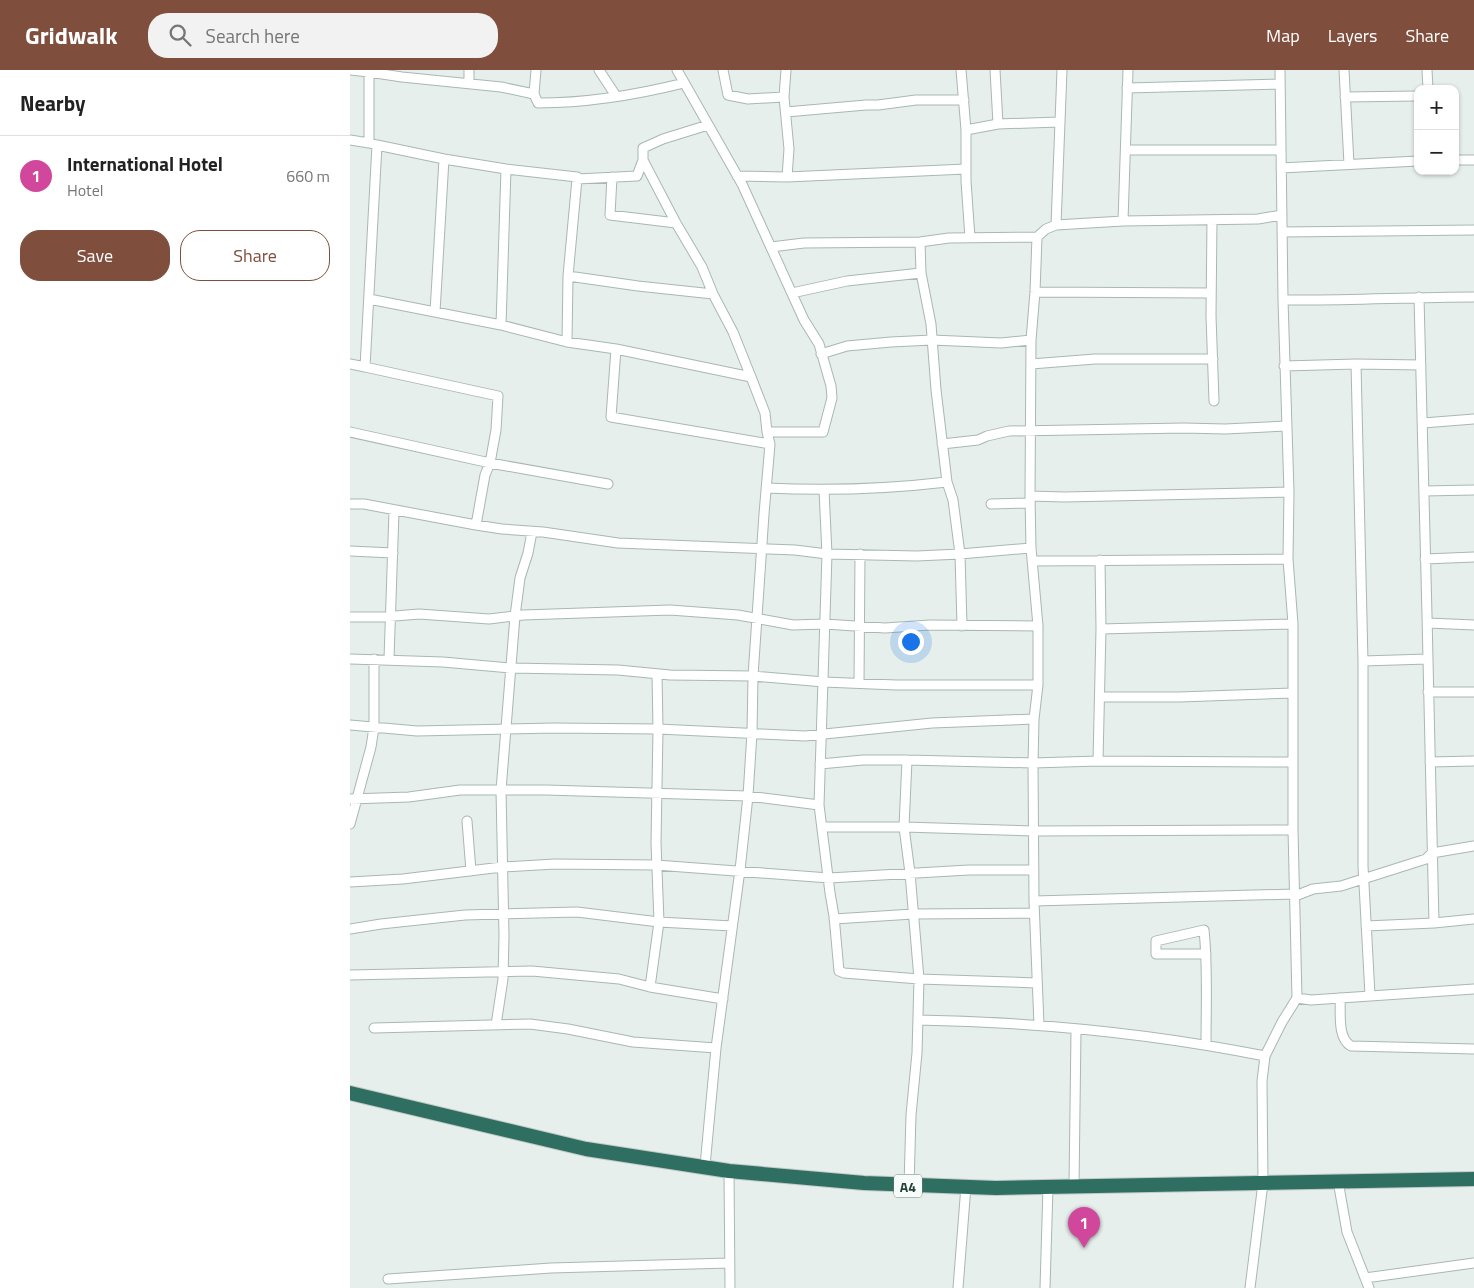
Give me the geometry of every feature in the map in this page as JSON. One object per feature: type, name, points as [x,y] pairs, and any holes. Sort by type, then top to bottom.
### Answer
[{"type":"highway","name":"A4","points":[[350,1092],[586,1149],[662,1162],[805,1179],[909,1186],[996,1188],[1474,1179]]},
{"type":"street","points":[[350,70],[402,74],[501,87],[534,94]]},
{"type":"street","points":[[469,70],[469,83]]},
{"type":"street","points":[[536,70],[534,94],[538,103],[568,103],[637,94],[684,83]]},
{"type":"street","points":[[599,70],[616,96]]},
{"type":"street","points":[[678,70],[737,176],[804,320],[819,344],[831,386],[832,398],[823,432],[767,432]]},
{"type":"street","points":[[722,70],[728,94],[748,99],[784,97]]},
{"type":"street","points":[[786,70],[784,97],[789,149],[787,177]]},
{"type":"street","points":[[961,70],[966,130],[970,238]]},
{"type":"street","points":[[995,70],[998,124]]},
{"type":"street","points":[[1056,225],[1062,70]]},
{"type":"street","points":[[1123,221],[1128,70]]},
{"type":"street","points":[[1250,1288],[1263,1183],[1262,1081],[1265,1056],[1282,1022],[1298,998],[1292,762],[1293,624],[1288,559],[1289,492],[1284,366],[1280,70]]},
{"type":"street","points":[[1344,70],[1348,164]]},
{"type":"street","points":[[1428,70],[1428,85]]},
{"type":"street","points":[[365,367],[370,299],[373,144],[370,72]]},
{"type":"street","points":[[1127,88],[1280,84]]},
{"type":"street","points":[[1345,97],[1414,96]]},
{"type":"street","points":[[786,112],[916,100],[964,100]]},
{"type":"street","points":[[966,130],[998,124],[1059,122]]},
{"type":"street","points":[[350,140],[444,160],[577,177],[577,179],[637,176],[642,160],[643,148],[663,139],[708,125]]},
{"type":"street","points":[[1126,150],[1280,150]]},
{"type":"street","points":[[435,312],[444,160]]},
{"type":"street","points":[[642,160],[702,267],[732,332],[765,413],[770,444],[753,676],[748,796],[716,1048],[705,1166]]},
{"type":"street","points":[[1459,160],[1474,160]]},
{"type":"street","points":[[1281,168],[1414,161]]},
{"type":"street","points":[[501,325],[506,169]]},
{"type":"street","points":[[737,176],[787,177],[966,169]]},
{"type":"street","points":[[612,177],[610,214],[676,223]]},
{"type":"street","points":[[567,342],[568,276],[577,179]]},
{"type":"street","points":[[771,247],[804,244],[920,242],[949,238],[1037,237],[1046,229],[1056,225],[1123,221],[1258,219],[1282,215]]},
{"type":"street","points":[[1212,220],[1211,293],[1214,401]]},
{"type":"street","points":[[1282,232],[1474,230]]},
{"type":"street","points":[[1037,237],[1031,340],[1030,499],[1031,548],[1038,626],[1038,686],[1034,719],[1033,831],[1034,913],[1039,1025]]},
{"type":"street","points":[[920,242],[921,273],[925,288],[932,340],[946,482],[953,500],[960,554],[962,626]]},
{"type":"street","points":[[792,293],[847,280],[921,273]]},
{"type":"street","points":[[568,276],[713,294]]},
{"type":"street","points":[[1035,292],[1211,293]]},
{"type":"street","points":[[1419,297],[1434,923]]},
{"type":"street","points":[[1283,300],[1474,297]]},
{"type":"street","points":[[370,299],[501,325],[567,342],[616,348],[751,377]]},
{"type":"street","points":[[821,354],[847,346],[932,340],[1002,343],[1031,340]]},
{"type":"street","points":[[616,348],[611,417],[770,444]]},
{"type":"street","points":[[1031,364],[1095,359],[1213,360]]},
{"type":"street","points":[[350,364],[498,396],[496,430],[476,525]]},
{"type":"street","points":[[1356,364],[1363,661],[1364,878],[1370,996]]},
{"type":"street","points":[[1284,366],[1421,365]]},
{"type":"street","points":[[1423,423],[1474,418]]},
{"type":"street","points":[[942,444],[978,440],[1009,431],[1225,429],[1287,426]]},
{"type":"street","points":[[350,432],[490,462],[608,484]]},
{"type":"street","points":[[766,488],[824,490],[897,488],[946,482]]},
{"type":"street","points":[[824,490],[827,554],[819,805],[839,971],[919,979],[1037,983]]},
{"type":"street","points":[[1424,491],[1474,490]]},
{"type":"street","points":[[991,504],[1030,499],[1289,492]]},
{"type":"street","points":[[350,504],[364,504],[476,525],[618,543],[762,549],[827,554],[960,554],[1031,548]]},
{"type":"street","points":[[389,659],[392,616],[394,511]]},
{"type":"street","points":[[496,1026],[504,971],[500,790],[515,616],[520,578],[532,532]]},
{"type":"street","points":[[350,550],[393,553]]},
{"type":"street","points":[[859,683],[860,554]]},
{"type":"street","points":[[1425,559],[1474,558]]},
{"type":"street","points":[[1033,561],[1288,559]]},
{"type":"street","points":[[1098,761],[1101,629],[1100,560]]},
{"type":"street","points":[[350,617],[419,614],[489,619],[515,616],[670,610],[738,616],[792,625],[825,624],[885,628],[930,625],[1038,626]]},
{"type":"street","points":[[1428,623],[1474,624]]},
{"type":"street","points":[[1101,629],[1293,624]]},
{"type":"street","points":[[350,659],[389,659],[512,668],[753,676],[824,682],[896,685],[1038,686]]},
{"type":"street","points":[[350,824],[353,799],[371,747],[374,727],[374,659]]},
{"type":"street","points":[[1363,661],[1428,659]]},
{"type":"street","points":[[650,987],[659,922],[656,865],[657,674]]},
{"type":"street","points":[[1428,692],[1474,692]]},
{"type":"street","points":[[1100,697],[1179,697],[1294,693]]},
{"type":"street","points":[[350,725],[417,731],[506,728],[658,729],[805,736],[932,723],[1034,719]]},
{"type":"street","points":[[820,764],[863,760],[1033,763],[1098,761],[1292,762]]},
{"type":"street","points":[[907,760],[904,827],[919,979],[909,1186]]},
{"type":"street","points":[[1430,762],[1474,761]]},
{"type":"street","points":[[353,799],[409,797],[460,790],[656,792],[748,796],[819,805]]},
{"type":"street","points":[[467,821],[470,871]]},
{"type":"street","points":[[822,828],[904,827],[1033,831],[1293,830]]},
{"type":"street","points":[[1034,901],[1294,895],[1313,889],[1331,888],[1364,878],[1426,859],[1432,853],[1474,846]]},
{"type":"street","points":[[350,882],[403,879],[502,867],[555,864],[656,865],[829,878],[969,870],[1034,870]]},
{"type":"street","points":[[350,929],[381,924],[503,914],[577,912],[659,922],[732,926]]},
{"type":"street","points":[[834,919],[913,914],[1034,913]]},
{"type":"street","points":[[1366,926],[1474,919]]},
{"type":"street","points":[[1206,954],[1156,954],[1156,941],[1204,930],[1206,954],[1208,985],[1206,1044]]},
{"type":"street","points":[[350,975],[532,971],[620,979],[650,987],[723,999]]},
{"type":"street","points":[[1298,998],[1311,1000],[1474,988]]},
{"type":"street","points":[[1340,998],[1342,1036],[1345,1042],[1351,1046],[1474,1049]]},
{"type":"street","points":[[918,1020],[988,1021],[1076,1030],[1119,1032],[1206,1044],[1265,1056]]},
{"type":"street","points":[[374,1028],[530,1024],[633,1042],[716,1048]]},
{"type":"street","points":[[1074,1187],[1076,1030]]},
{"type":"street","points":[[729,1171],[730,1288]]},
{"type":"street","points":[[1338,1181],[1347,1232],[1369,1288]]},
{"type":"street","points":[[958,1288],[966,1186]]},
{"type":"street","points":[[1045,1288],[1048,1187]]},
{"type":"street","points":[[1365,1278],[1474,1262]]},
{"type":"street","points":[[388,1279],[551,1268],[729,1263]]},
{"type":"place","name":"International Hotel","points":[[1084,1248]]}]
